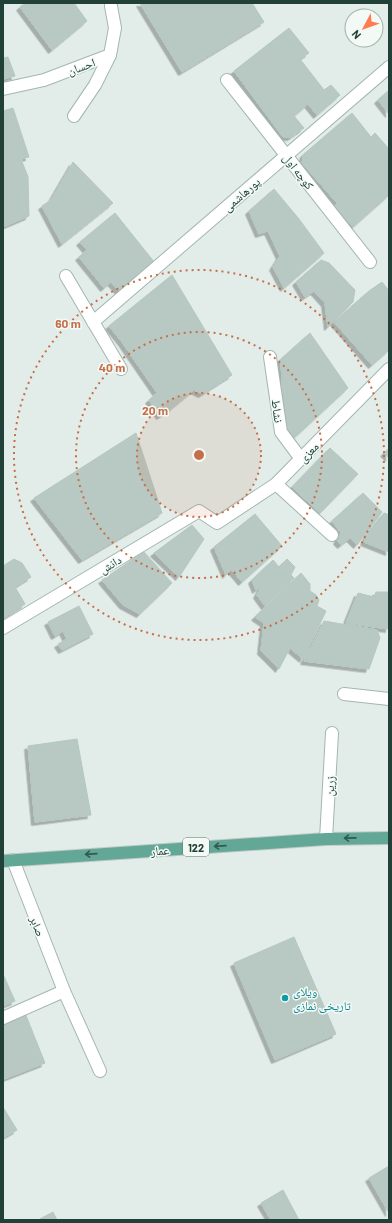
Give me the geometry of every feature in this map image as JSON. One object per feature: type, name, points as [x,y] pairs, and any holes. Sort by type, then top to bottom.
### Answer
[{"type":"main road","name":"عمار","points":[[8,861],[326,838],[389,838]]},
{"type":"street","name":"احسان","points":[[3,89],[44,80],[110,55],[115,28],[111,6]]},
{"type":"street","points":[[74,116],[95,85],[110,55]]},
{"type":"street","name":"پورهاشمی","points":[[93,322],[389,67]]},
{"type":"street","name":"کوچه اول","points":[[227,80],[370,262]]},
{"type":"street","points":[[66,276],[120,369]]},
{"type":"street","name":"نشاط","points":[[270,357],[281,432],[301,459]]},
{"type":"street","name":"معزی","points":[[217,522],[276,484],[389,369]]},
{"type":"street","points":[[276,484],[332,535]]},
{"type":"street","name":"دانش","points":[[3,628],[199,511],[217,522]]},
{"type":"street","points":[[344,694],[389,699]]},
{"type":"street","name":"زرین","points":[[326,838],[332,733]]},
{"type":"street","name":"صابر","points":[[8,861],[100,1071]]},
{"type":"street","points":[[3,1018],[64,991]]},
{"type":"building","points":[[25,3],[74,3],[87,21],[52,50],[20,7]]},
{"type":"building","points":[[140,3],[252,3],[264,22],[182,72]]},
{"type":"building","points":[[289,28],[309,53],[300,59],[324,90],[331,85],[340,95],[317,115],[308,104],[294,116],[304,128],[291,137],[283,137],[234,71]]},
{"type":"building","points":[[8,57],[15,76],[3,79],[3,58]]},
{"type":"building","points":[[389,90],[389,114],[378,100]]},
{"type":"building","points":[[13,108],[29,157],[21,159],[28,177],[29,216],[3,227],[3,111]]},
{"type":"building","points":[[352,113],[371,137],[375,133],[389,149],[389,195],[353,227],[334,206],[337,203],[302,163],[304,154]]},
{"type":"building","points":[[73,162],[113,203],[62,244],[42,206],[51,200]]},
{"type":"building","points":[[274,189],[299,219],[324,253],[284,288],[273,267],[280,256],[268,231],[259,234],[249,211]]},
{"type":"building","points":[[115,213],[155,263],[120,292],[111,282],[104,288],[79,257],[87,250],[80,242]]},
{"type":"building","points":[[321,260],[329,263],[355,290],[353,302],[328,327],[325,303],[314,291],[305,297],[296,282]]},
{"type":"building","points":[[172,275],[232,375],[202,394],[194,390],[160,416],[149,400],[157,393],[122,342],[109,326]]},
{"type":"building","points":[[382,282],[389,291],[389,350],[372,365],[334,322],[369,291]]},
{"type":"building","points":[[310,333],[348,388],[294,438],[287,429],[282,385],[281,359]]},
{"type":"building","points":[[136,433],[162,513],[82,560],[34,498]]},
{"type":"building","points":[[330,448],[358,474],[320,513],[292,487]]},
{"type":"building","points":[[389,448],[389,458],[384,453]]},
{"type":"building","points":[[363,493],[382,512],[357,545],[350,538],[341,545],[337,541],[341,533],[332,521]]},
{"type":"building","points":[[384,513],[389,515],[389,552],[364,542],[368,533]]},
{"type":"building","points":[[255,514],[282,546],[242,582],[231,569],[226,575],[214,547]]},
{"type":"building","points":[[192,525],[204,539],[179,577],[154,553]]},
{"type":"building","points":[[144,552],[172,583],[140,614],[123,605],[102,580]]},
{"type":"building","points":[[14,559],[22,563],[31,577],[15,587],[25,604],[3,618],[3,566]]},
{"type":"building","points":[[287,559],[295,567],[291,575],[294,578],[265,606],[257,595],[262,585],[256,590],[252,580],[273,560],[279,567]]},
{"type":"building","points":[[301,573],[310,584],[310,591],[316,595],[319,600],[317,606],[326,611],[303,659],[290,648],[279,669],[261,651],[264,623],[255,617]]},
{"type":"building","points":[[376,592],[389,592],[389,629],[346,623],[358,593],[374,597]]},
{"type":"building","points":[[79,606],[93,634],[62,650],[58,644],[67,639],[63,631],[55,636],[48,622]]},
{"type":"building","points":[[324,621],[377,630],[380,638],[369,669],[304,661]]},
{"type":"building","points":[[77,739],[91,815],[35,822],[28,746]]},
{"type":"building","name":"ویلای تاریخی نمازی","points":[[294,937],[336,1034],[275,1060],[234,963]]},
{"type":"building","points":[[3,974],[15,1001],[3,1006]]},
{"type":"building","points":[[25,1013],[45,1063],[4,1079],[3,1022]]},
{"type":"building","points":[[3,1107],[17,1130],[3,1138]]},
{"type":"building","points":[[389,1166],[389,1213],[369,1178]]},
{"type":"building","points":[[283,1190],[299,1220],[271,1220],[261,1203]]},
{"type":"building","points":[[53,1212],[57,1220],[40,1219]]},
{"type":"place","name":"ویلای تاریخی نمازی","points":[[285,998]]}]
